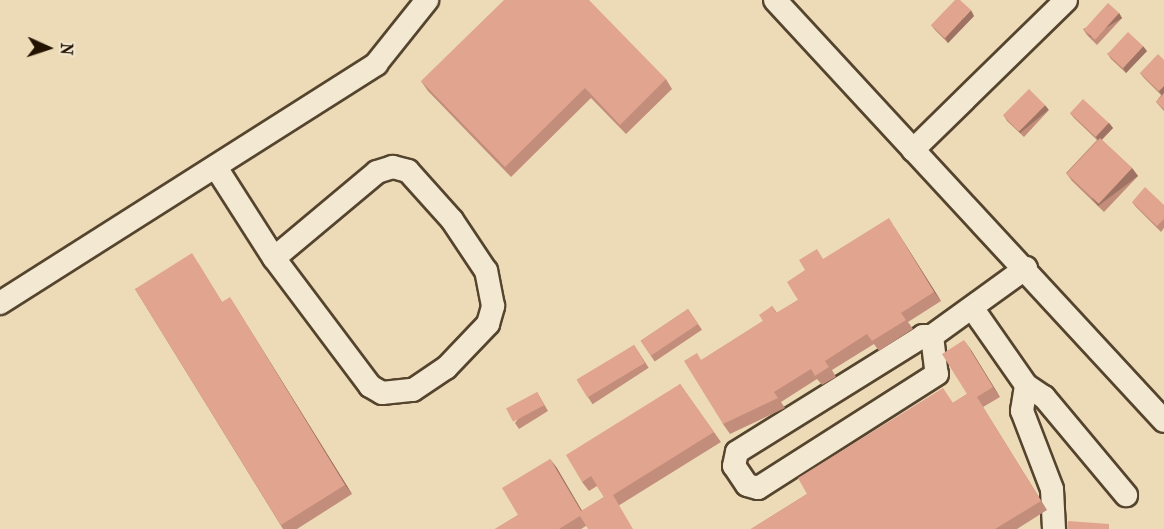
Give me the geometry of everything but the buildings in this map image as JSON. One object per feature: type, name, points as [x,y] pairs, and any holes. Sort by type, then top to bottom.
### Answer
[{"type":"street","points":[[0,303],[218,169],[376,64],[427,0]]},
{"type":"street","points":[[775,0],[913,150],[1026,268],[1164,422]]},
{"type":"street","points":[[913,150],[1066,0]]},
{"type":"street","points":[[218,169],[274,258],[370,386],[382,393],[413,390],[446,368],[488,324],[493,306],[493,286],[452,220],[408,171],[393,167],[377,172],[274,258]]},
{"type":"street","points":[[933,336],[937,374],[758,488],[747,485],[734,466],[737,452],[923,336],[933,336],[973,309],[1026,268]]},
{"type":"street","points":[[973,309],[1026,385],[1044,397],[1126,495]]},
{"type":"street","points":[[1026,385],[1022,411],[1052,489],[1054,529]]}]
